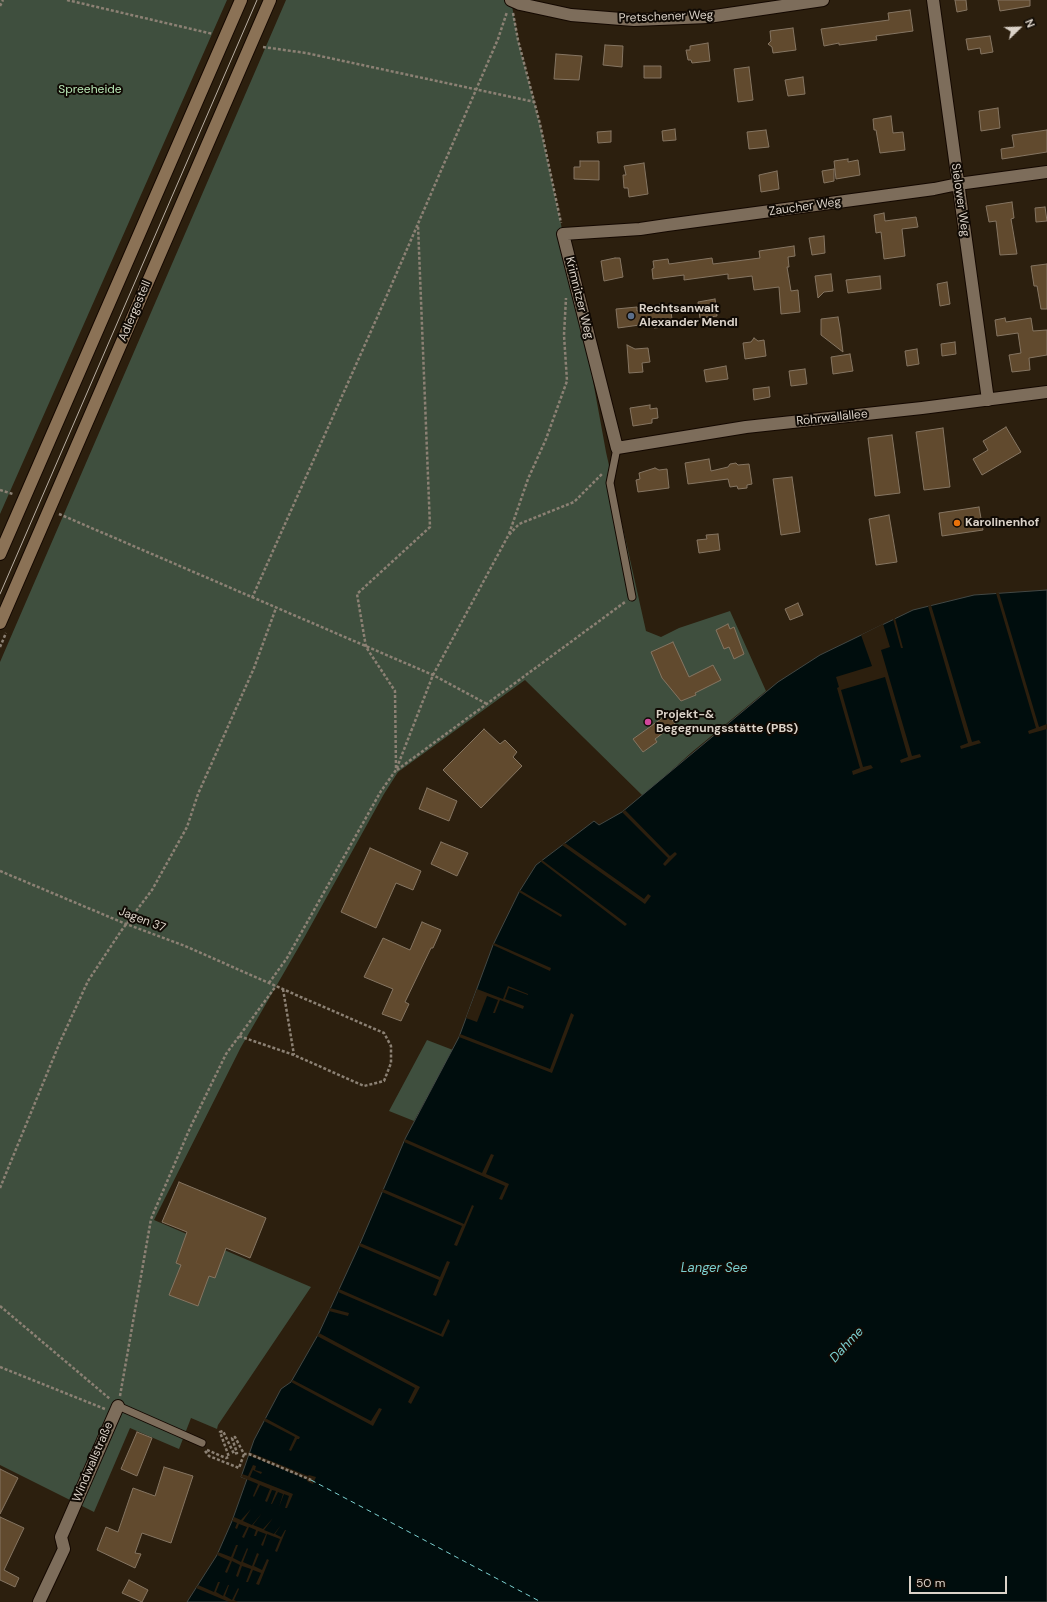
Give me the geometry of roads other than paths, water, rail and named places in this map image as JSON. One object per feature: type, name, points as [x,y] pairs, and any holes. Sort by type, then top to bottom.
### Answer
[{"type":"main road","points":[[0,554],[241,0]]},
{"type":"main road","name":"Adlergestell","points":[[0,623],[270,0]]},
{"type":"street","name":"Pretschener Weg","points":[[511,0],[520,4],[571,15],[634,20],[708,16],[823,0]]},
{"type":"street","name":"Sielower Weg","points":[[933,0],[988,400]]},
{"type":"street","name":"Zaucher Weg","points":[[563,234],[668,225],[937,189],[958,184],[1047,172]]},
{"type":"street","name":"Krimnitzer Weg","points":[[563,234],[617,448]]},
{"type":"street","name":"Rohrwallallee","points":[[617,448],[746,427],[1047,392]]},
{"type":"street","name":"Windwallstraße","points":[[39,1602],[64,1549],[61,1537],[116,1410]]},
{"type":"lane","name":"Krimnitzer Weg","points":[[617,448],[610,483],[632,597]]},
{"type":"lane","points":[[116,1410],[202,1443]]},
{"type":"water","name":"Langer See","points":[[1047,590],[1047,1602],[187,1602],[217,1555],[232,1521],[247,1479],[241,1477],[254,1440],[281,1389],[291,1382],[319,1333],[359,1246],[405,1139],[459,1037],[493,945],[519,892],[536,865],[594,821],[599,825],[622,812],[778,682],[820,655],[913,610],[974,595]]},
{"type":"tram line","points":[[0,594],[257,0]]},
{"type":"place","name":"Rechtsanwalt Alexander Mendl","points":[[631,316]]},
{"type":"place","name":"Karolinenhof","points":[[957,523]]},
{"type":"place","name":"Projekt-& Begegnungsstätte (PBS)","points":[[648,722]]},
{"type":"park label","name":"Spreeheide","points":[[90,90]]},
{"type":"water label","name":"Dahme","points":[[847,1345]]}]
